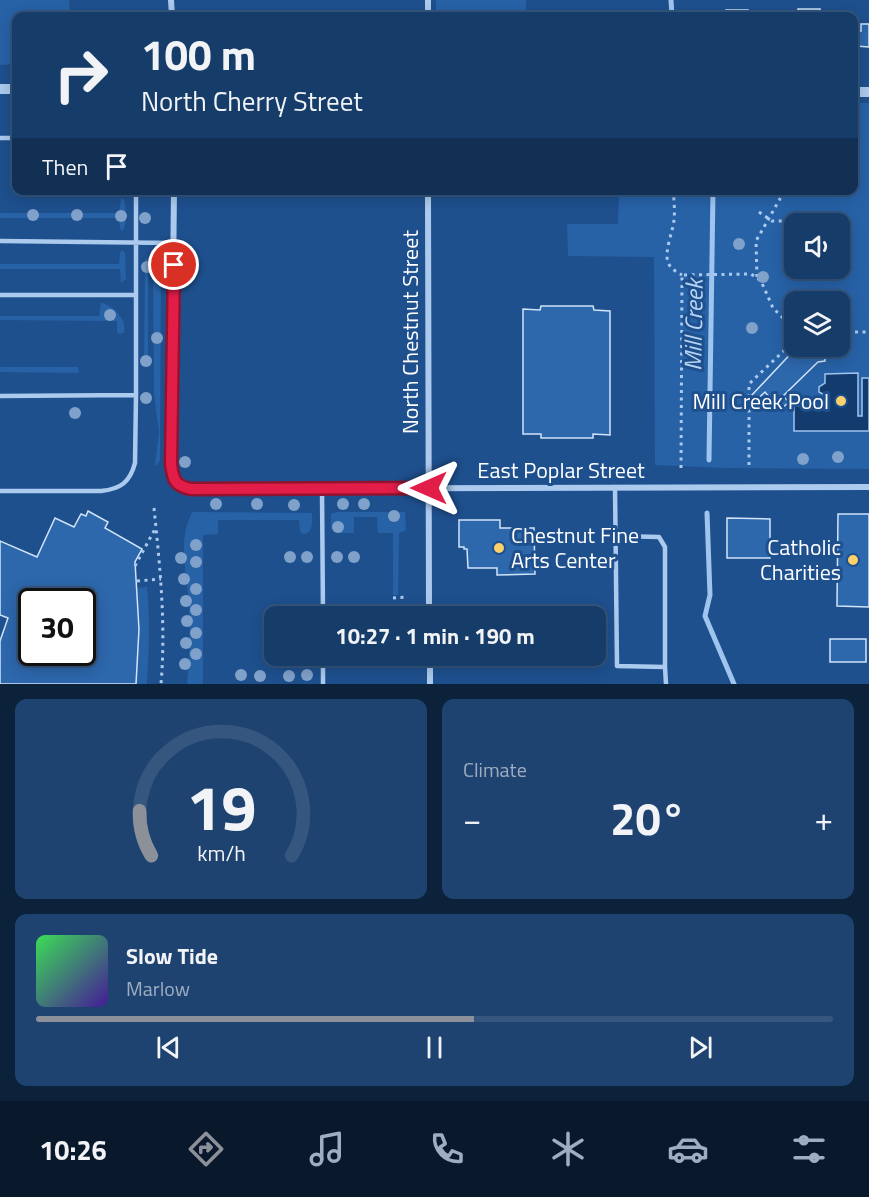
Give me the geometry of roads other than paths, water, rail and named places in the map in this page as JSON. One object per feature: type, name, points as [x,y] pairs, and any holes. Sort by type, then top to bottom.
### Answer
[{"type":"street","points":[[174,195],[174,243]]},
{"type":"street","name":"North Chestnut Street","points":[[428,195],[429,606]]},
{"type":"street","name":"East Poplar Street","points":[[174,243],[171,464],[177,485],[182,488],[869,487]]},
{"type":"street","points":[[430,666],[430,684]]},
{"type":"lane","points":[[0,491],[101,491],[117,488],[128,479],[132,472],[135,463],[136,395],[136,195]]},
{"type":"lane","points":[[0,241],[174,243]]},
{"type":"lane","points":[[0,295],[135,295]]},
{"type":"lane","points":[[0,396],[136,395]]},
{"type":"lane","points":[[615,488],[617,666],[665,667]]},
{"type":"lane","points":[[322,489],[323,606]]},
{"type":"lane","points":[[616,536],[659,537],[665,547],[666,684]]},
{"type":"lane","points":[[323,666],[323,684]]},
{"type":"waterway","name":"Mill Creek","points":[[671,0],[672,12]]},
{"type":"waterway","name":"Mill Creek","points":[[709,460],[713,195]]},
{"type":"waterway","name":"Mill Creek","points":[[707,513],[710,595],[705,616],[734,684]]},
{"type":"place","name":"Mill Creek Pool","points":[[841,401]]},
{"type":"place","name":"Chestnut Fine Arts Center","points":[[499,548]]},
{"type":"place","name":"Catholic Charities","points":[[853,560]]}]
